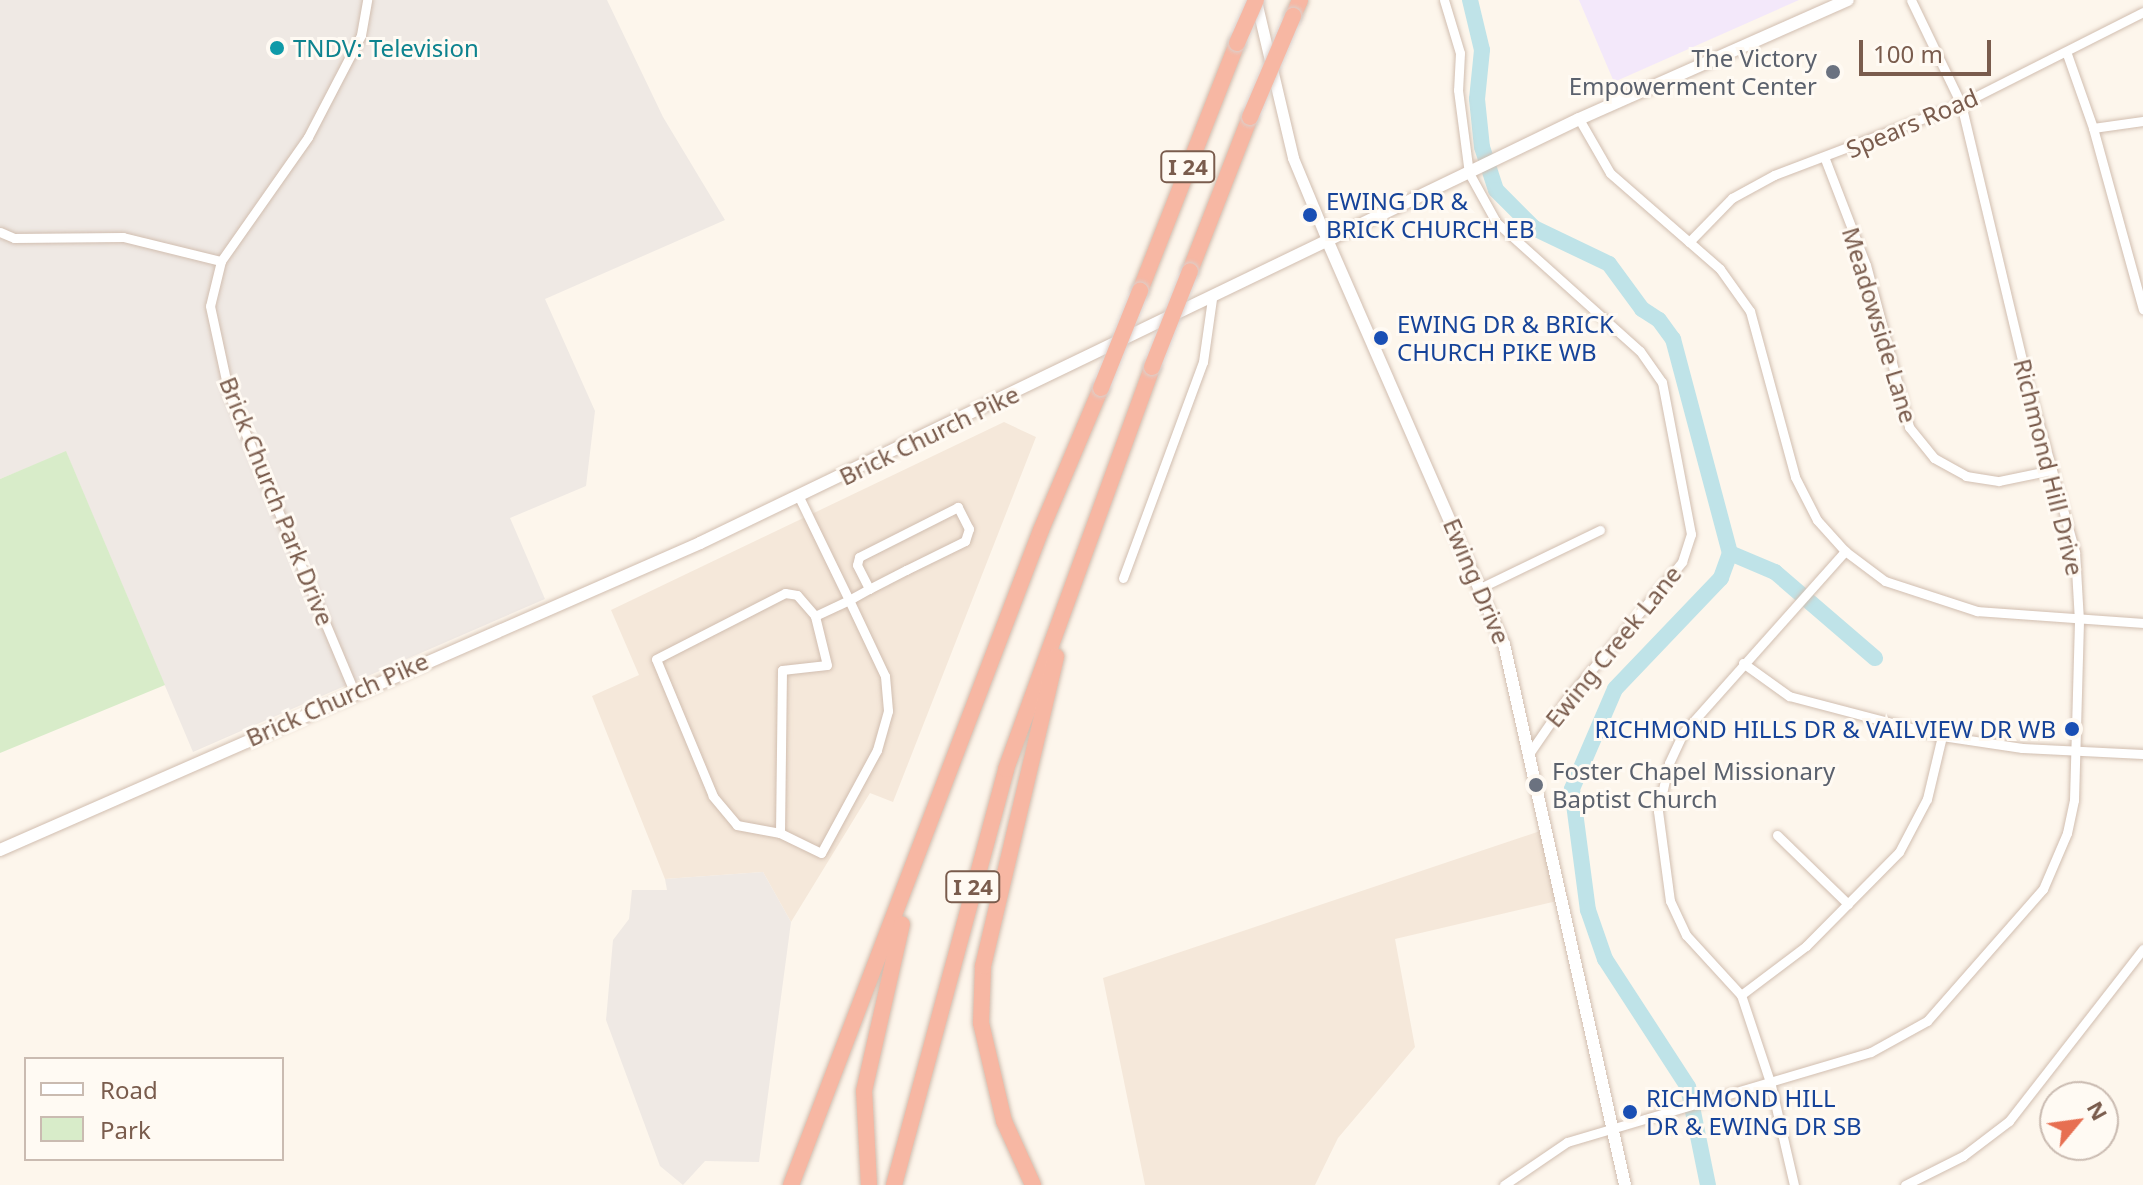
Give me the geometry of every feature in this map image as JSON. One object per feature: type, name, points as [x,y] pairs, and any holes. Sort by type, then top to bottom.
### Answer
[{"type":"highway","name":"I 24","points":[[791,1185],[1041,530],[1256,0]]},
{"type":"highway","name":"I 24","points":[[894,1185],[1006,769],[1094,517],[1250,117],[1297,8]]},
{"type":"highway","points":[[1033,1185],[1004,1121],[981,1023],[983,966],[1094,517]]},
{"type":"highway","points":[[869,1185],[864,1137],[867,1067],[918,857]]},
{"type":"main road","name":"Brick Church Pike","points":[[0,850],[799,497],[1579,119],[1848,0]]},
{"type":"main road","name":"Ewing Drive","points":[[1328,242],[1482,587],[1504,644],[1531,751],[1625,1185]]},
{"type":"street","name":"Brick Church Park Drive","points":[[354,691],[229,394],[210,306],[221,261],[308,137],[361,35],[367,0]]},
{"type":"street","name":"Ewing Drive","points":[[1256,0],[1293,158],[1328,242]]},
{"type":"street","name":"Ewing Creek Lane","points":[[1444,0],[1460,53],[1458,90],[1473,172],[1496,222],[1640,351],[1662,382],[1691,534],[1682,562],[1566,700],[1531,751]]},
{"type":"street","name":"Richmond Hill Drive","points":[[1504,1185],[1567,1142],[1613,1132],[1871,1052],[1927,1021],[2043,889],[2067,833],[2075,752],[2079,621],[2075,552],[1961,104],[1911,0]]},
{"type":"street","name":"Spears Road","points":[[1689,242],[1732,198],[1774,175],[1825,159],[1961,104],[2067,54],[2143,12]]},
{"type":"street","points":[[2067,54],[2093,128],[2143,309]]},
{"type":"street","points":[[1579,119],[1610,173],[1720,269],[1750,311],[1795,477],[1817,520],[1845,551],[1885,581],[1932,599],[1977,611],[2079,621],[2143,623]]},
{"type":"street","points":[[2093,128],[2143,121]]},
{"type":"street","name":"Meadowside Lane","points":[[1825,159],[1866,265],[1909,427],[1934,458],[1966,476],[1999,481],[2052,470]]},
{"type":"street","points":[[0,232],[14,238],[123,237],[221,261]]},
{"type":"street","points":[[1123,578],[1203,362],[1212,299]]},
{"type":"street","points":[[780,833],[782,670],[827,665],[815,616],[797,595],[785,593],[656,659],[683,730],[724,812],[737,825],[780,833],[821,853],[877,750],[888,711],[885,676],[799,497]]},
{"type":"street","points":[[815,616],[849,600],[965,541],[969,529],[958,507],[859,557],[857,565],[869,589]]},
{"type":"street","points":[[1482,587],[1600,530]]},
{"type":"street","points":[[1794,1185],[1771,1085],[1741,995],[1686,935],[1670,901],[1658,811],[1669,763],[1683,733],[1845,551]]},
{"type":"street","points":[[1743,663],[1789,696],[1942,736],[2075,752],[2143,754]]},
{"type":"street","points":[[1741,995],[1806,946],[1911,833],[1927,799],[1942,736]]},
{"type":"street","points":[[1777,835],[1848,904]]},
{"type":"street","points":[[1905,1185],[1963,1156],[2009,1121],[2143,949]]},
{"type":"shaded area","points":[[0,0],[607,0],[663,117],[725,220],[545,299],[595,411],[586,486],[510,518],[545,599],[193,752],[66,452],[0,479]]},
{"type":"shaded area","points":[[1579,0],[1799,0],[1614,82]]},
{"type":"shaded area","points":[[1004,422],[1036,437],[893,802],[870,793],[791,922],[763,872],[665,879],[592,696],[639,675],[611,610]]},
{"type":"shaded area","points":[[1546,829],[1557,901],[1395,939],[1415,1047],[1338,1138],[1315,1185],[1145,1185],[1103,978]]},
{"type":"shaded area","points":[[763,872],[791,922],[759,1162],[705,1161],[683,1185],[660,1166],[606,1020],[613,940],[629,919],[632,890],[667,890],[665,879]]},
{"type":"green space","points":[[66,451],[165,685],[0,753],[0,479]]},
{"type":"waterway","points":[[1470,0],[1482,50],[1477,99],[1482,147],[1496,190],[1534,228],[1609,264],[1642,309],[1659,320],[1673,339],[1730,553],[1721,578],[1615,689],[1572,789],[1588,910],[1605,959],[1688,1087],[1708,1185]]},
{"type":"waterway","points":[[1730,553],[1775,572],[1875,658]]},
{"type":"place","name":"TNDV: Television","points":[[277,48]]},
{"type":"place","name":"The Victory Empowerment Center","points":[[1833,72]]},
{"type":"place","name":"EWING DR & BRICK CHURCH EB","points":[[1310,215]]},
{"type":"place","name":"EWING DR & BRICK CHURCH PIKE WB","points":[[1381,338]]},
{"type":"place","name":"RICHMOND HILLS DR & VAILVIEW DR WB","points":[[2072,729]]},
{"type":"place","name":"Foster Chapel Missionary Baptist Church","points":[[1536,785]]},
{"type":"place","name":"RICHMOND HILL DR & EWING DR SB","points":[[1630,1112]]}]
